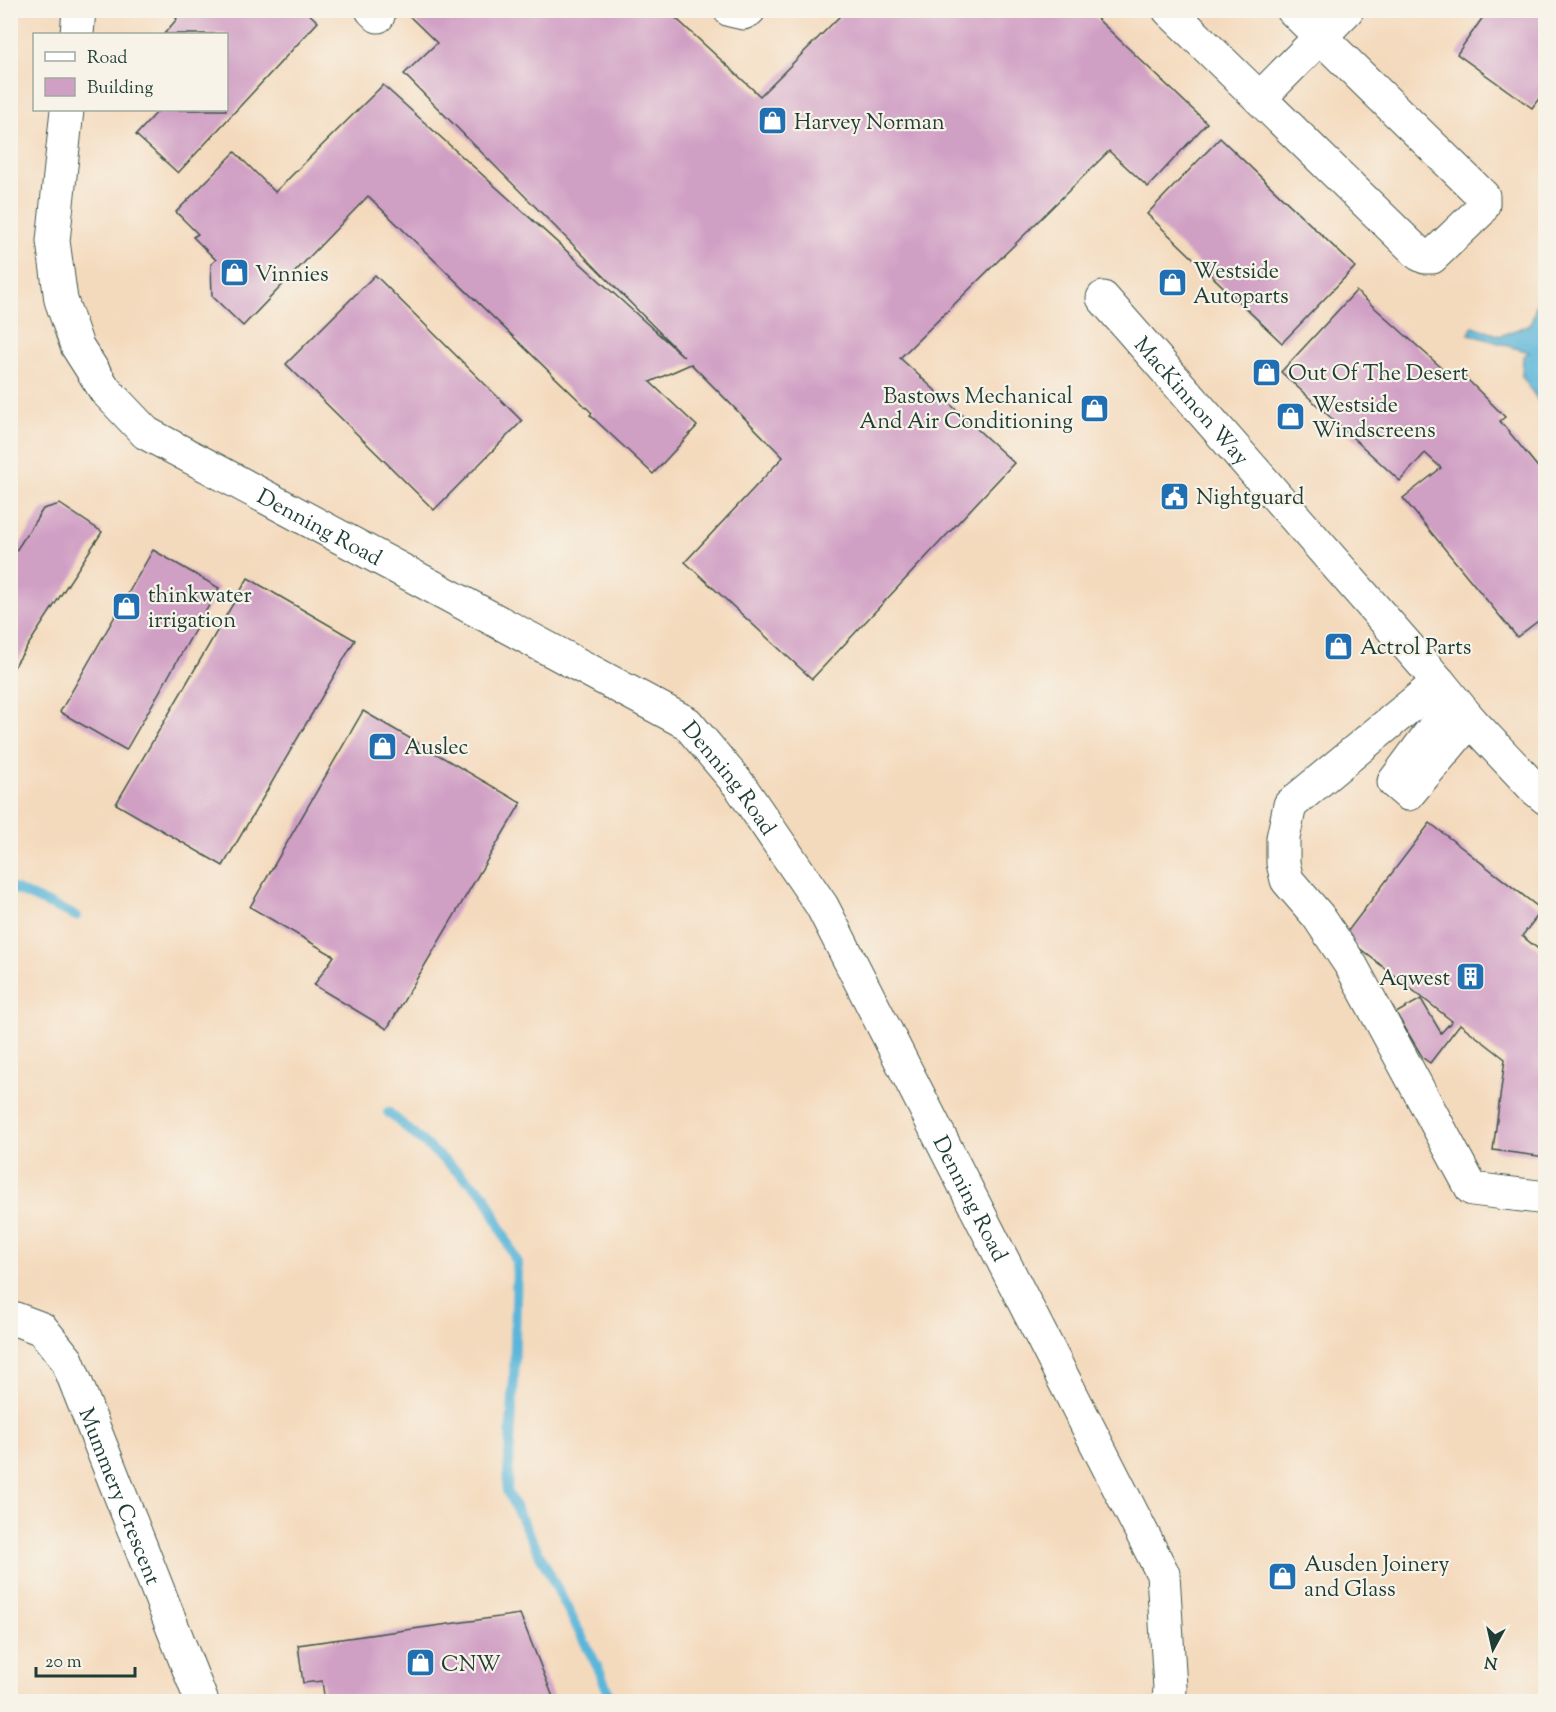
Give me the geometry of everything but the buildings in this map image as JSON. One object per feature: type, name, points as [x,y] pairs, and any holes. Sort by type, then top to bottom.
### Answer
[{"type":"street","points":[[77,33],[79,10]]},
{"type":"street","points":[[730,10],[743,14],[749,10]]},
{"type":"street","points":[[1169,10],[1419,254],[1432,257],[1480,211],[1483,196],[1293,10]]},
{"type":"street","points":[[1260,98],[1347,10]]},
{"type":"street","name":"Denning Road","points":[[67,111],[53,241],[61,300],[77,346],[105,390],[146,433],[687,723],[740,786],[822,906],[1163,1574],[1169,1701]]},
{"type":"street","name":"MacKinnon Way","points":[[1103,298],[1454,701],[1545,798]]},
{"type":"street","points":[[1394,782],[1408,794],[1454,701]]},
{"type":"street","points":[[1454,701],[1290,805],[1283,838],[1283,863],[1287,880],[1318,916],[1352,967],[1472,1189],[1545,1198]]},
{"type":"street","name":"Mummery Crescent","points":[[10,1317],[42,1329],[67,1360],[202,1701]]},
{"type":"water","points":[[1545,274],[1545,411],[1522,376],[1523,357],[1529,352],[1469,334],[1473,326],[1500,336],[1531,324]]},
{"type":"waterway","points":[[10,887],[76,916]]},
{"type":"waterway","points":[[388,1112],[485,1195],[517,1263],[514,1379],[507,1491],[600,1672],[612,1702]]},
{"type":"place","name":"Harvey Norman","points":[[773,121]]},
{"type":"place","name":"Vinnies","points":[[234,273]]},
{"type":"place","name":"Westside Autoparts","points":[[1172,283]]},
{"type":"place","name":"Out Of The Desert","points":[[1267,372]]},
{"type":"place","name":"Bastows Mechanical And Air Conditioning","points":[[1094,408]]},
{"type":"place","name":"Westside Windscreens","points":[[1291,417]]},
{"type":"place","name":"Nightguard","points":[[1175,496]]},
{"type":"place","name":"thinkwater irrigation","points":[[127,607]]},
{"type":"place","name":"Actrol Parts","points":[[1339,646]]},
{"type":"place","name":"Auslec","points":[[383,746]]},
{"type":"place","name":"Aqwest","points":[[1471,977]]},
{"type":"place","name":"Ausden Joinery and Glass","points":[[1283,1576]]},
{"type":"place","name":"CNW","points":[[420,1663]]}]
